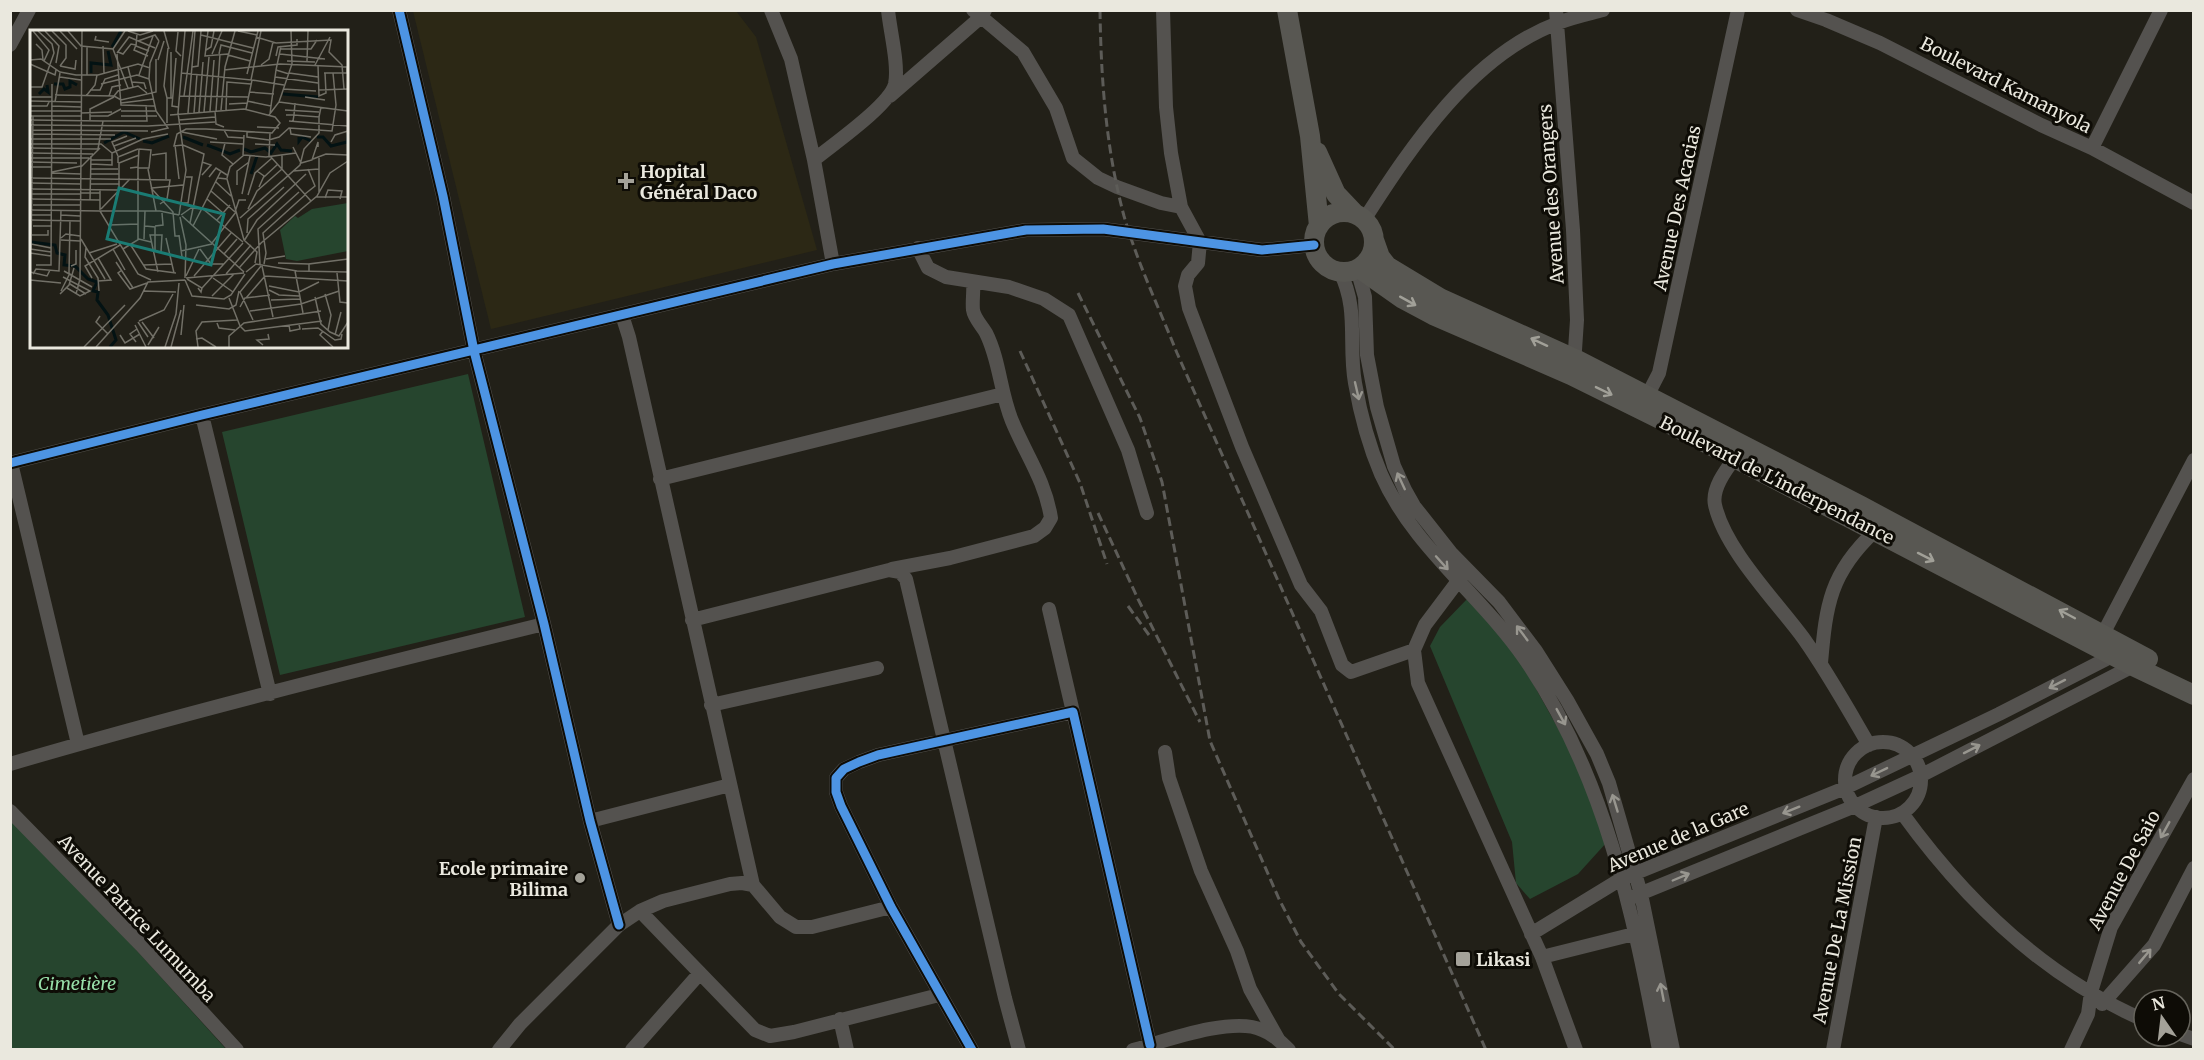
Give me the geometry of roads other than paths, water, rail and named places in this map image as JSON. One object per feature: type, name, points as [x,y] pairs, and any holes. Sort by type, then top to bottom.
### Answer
[{"type":"highway","points":[[1287,10],[1310,136],[1319,226],[1314,245],[1322,263],[1333,270],[1352,270],[1369,259],[1374,247],[1371,229],[1336,194],[1310,136]]},
{"type":"highway","points":[[1319,226],[1335,214],[1342,213],[1359,217]]},
{"type":"highway","name":"Boulevard de L'inderpendance","points":[[1374,240],[1380,257],[1396,274],[1440,298],[2103,633],[2131,657],[2193,680]]},
{"type":"highway","name":"Boulevard de L'inderpendance","points":[[1352,270],[1433,315],[1573,367]]},
{"type":"highway","name":"Boulevard de L'inderpendance","points":[[1739,451],[1875,531],[2131,657],[2193,695]]},
{"type":"street","points":[[10,45],[15,29],[29,10]]},
{"type":"street","points":[[399,10],[443,196],[474,351],[544,624],[590,821],[619,925]]},
{"type":"street","points":[[771,10],[791,59],[814,160],[833,264]]},
{"type":"street","points":[[884,101],[895,86],[888,10]]},
{"type":"street","points":[[1163,10],[1166,106],[1171,153],[1181,207],[1200,242],[1198,263],[1188,275],[1185,286],[1189,308],[1242,447],[1301,585],[1321,611],[1342,665],[1351,672],[1414,651]]},
{"type":"street","points":[[1359,217],[1419,140],[1467,84],[1498,56],[1556,17],[1603,10]]},
{"type":"street","name":"Avenue Des Acacias","points":[[1644,403],[1659,373],[1738,10]]},
{"type":"street","name":"Boulevard Kamanyola","points":[[1797,10],[1880,43],[2042,126],[2092,148],[2193,203]]},
{"type":"street","points":[[2092,148],[2161,10]]},
{"type":"street","points":[[814,160],[862,122],[980,13],[1023,52],[1056,108],[1073,158],[1098,178],[1117,187],[1161,203],[1181,207]]},
{"type":"street","name":"Avenue des Orangers","points":[[1556,17],[1573,230],[1576,320],[1573,367]]},
{"type":"street","points":[[78,744],[11,463],[833,264],[918,248],[1026,230],[1103,229],[1262,250],[1314,245]]},
{"type":"street","points":[[918,248],[928,268],[946,277],[1009,287],[1044,299],[1069,315],[1128,450],[1147,513]]},
{"type":"street","points":[[1352,270],[1346,285],[1351,306],[1355,382],[1381,473],[1402,514],[1442,563],[1463,574]]},
{"type":"street","points":[[1352,270],[1365,297],[1367,355],[1377,406],[1394,466],[1401,482],[1414,506],[1452,554],[1488,610],[1524,658],[1552,689],[1601,764],[1609,783],[1635,873],[1634,935],[1659,1050]]},
{"type":"street","points":[[693,620],[1034,536],[1048,523],[1051,518],[1048,500],[1038,471],[1012,422],[990,342],[973,310],[973,282]]},
{"type":"street","points":[[622,315],[629,337],[753,885],[780,917],[796,927],[812,927],[891,907]]},
{"type":"street","points":[[1353,354],[1367,355]]},
{"type":"street","points":[[660,479],[1003,394]]},
{"type":"street","points":[[202,415],[270,694]]},
{"type":"street","points":[[1739,451],[1718,485],[1715,504],[1727,533],[1745,564],[1821,663],[1869,745]]},
{"type":"street","points":[[2103,633],[2193,460]]},
{"type":"street","points":[[1821,663],[1828,603],[1838,576],[1855,550],[1875,531]]},
{"type":"street","points":[[889,570],[900,572],[906,579],[1019,1050]]},
{"type":"street","points":[[1463,574],[1425,625],[1414,651],[1418,683],[1542,957],[1576,1050]]},
{"type":"street","points":[[1049,609],[1150,1045]]},
{"type":"street","points":[[10,764],[78,744],[544,624]]},
{"type":"street","points":[[1912,756],[2131,657]]},
{"type":"street","points":[[1634,896],[1855,806],[1920,776],[2131,657]]},
{"type":"street","points":[[711,705],[878,668]]},
{"type":"street","points":[[1552,689],[1597,796],[1621,879],[1634,896],[1648,931],[1673,1050]]},
{"type":"street","points":[[972,1050],[891,907],[841,806],[836,792],[836,778],[844,769],[878,755],[1073,712]]},
{"type":"street","points":[[1880,743],[1903,748],[1912,756],[1920,776],[1917,796],[1902,813],[1876,818],[1861,812],[1855,806],[1845,788],[1845,773],[1856,753],[1869,745],[1880,743]]},
{"type":"street","points":[[1165,752],[1169,778],[1201,871],[1233,941],[1250,989],[1278,1039]]},
{"type":"street","name":"Avenue de la Gare","points":[[1531,934],[1621,879],[1845,788],[1912,756]]},
{"type":"street","name":"Avenue De Saio","points":[[2072,1050],[2088,1014],[2091,992],[2111,927],[2193,778]]},
{"type":"street","points":[[590,821],[730,785]]},
{"type":"street","name":"Avenue Patrice Lumumba","points":[[10,811],[141,945],[237,1050]]},
{"type":"street","points":[[1902,813],[1926,846],[1984,910],[2013,938],[2050,967],[2132,1014]]},
{"type":"street","name":"Avenue De La Mission","points":[[1833,1050],[1876,818]]},
{"type":"street","points":[[2088,1014],[2107,1001],[2154,945],[2193,868]]},
{"type":"street","points":[[501,1049],[520,1024],[619,925],[640,910],[730,884],[753,885]]},
{"type":"street","points":[[640,910],[755,1030],[770,1036],[939,995]]},
{"type":"street","points":[[1542,957],[1648,931]]},
{"type":"street","points":[[632,1050],[700,973]]},
{"type":"street","points":[[840,1019],[847,1050]]},
{"type":"street","points":[[1133,1050],[1226,1026],[1247,1025],[1261,1029],[1278,1039],[1289,1050]]},
{"type":"railway","points":[[1100,10],[1103,88],[1109,140],[1118,191],[1135,250],[1177,353],[1486,1050]]},
{"type":"railway","points":[[1078,293],[1140,418],[1162,482],[1210,741],[1279,899],[1301,942],[1339,994],[1395,1050]]},
{"type":"railway","points":[[1020,351],[1080,483],[1107,564]]},
{"type":"railway","points":[[1098,513],[1200,722]]},
{"type":"railway","points":[[1128,606],[1149,635]]},
{"type":"place","name":"Hopital Général Daco","points":[[626,181]]},
{"type":"place","name":"Ecole primaire Bilima","points":[[580,878]]},
{"type":"place","name":"Likasi","points":[[1463,959]]},
{"type":"park label","name":"Cimetière","points":[[77,983]]}]
